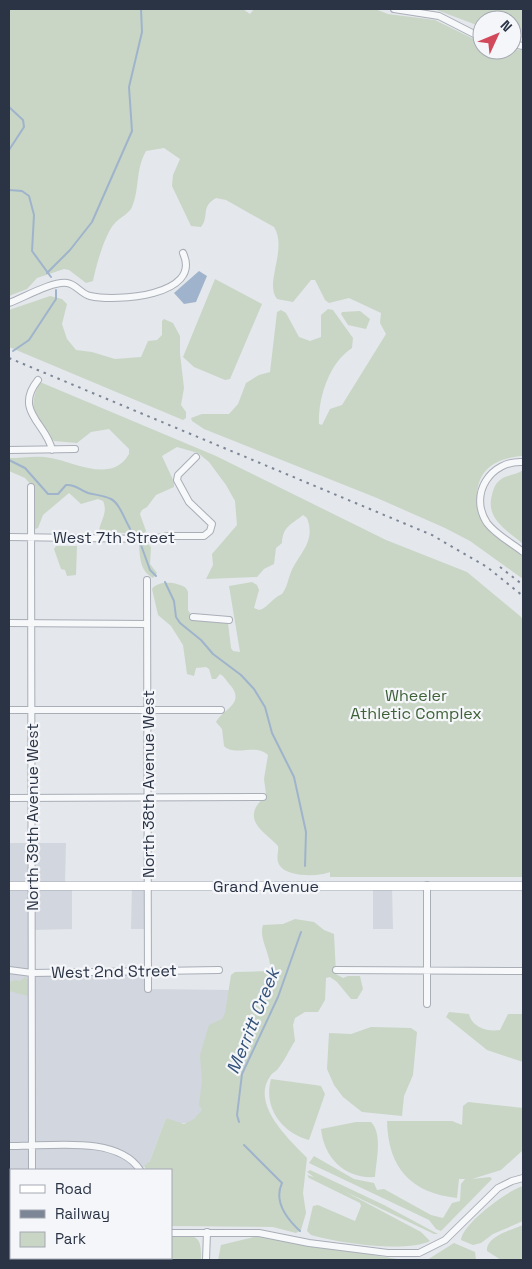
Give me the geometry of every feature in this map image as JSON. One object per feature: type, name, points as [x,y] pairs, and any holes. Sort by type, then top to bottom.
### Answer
[{"type":"main road","name":"Grand Avenue","points":[[9,886],[523,886]]},
{"type":"street","points":[[394,9],[439,16],[472,33]]},
{"type":"street","points":[[9,303],[62,283],[73,285],[87,295],[111,298],[165,290],[178,282],[185,274],[187,266],[183,253]]},
{"type":"street","points":[[38,380],[30,393],[31,416],[51,444],[52,450]]},
{"type":"street","points":[[9,450],[75,449]]},
{"type":"street","name":"West 7th Street","points":[[9,537],[151,539],[170,536],[201,536],[208,533],[212,524],[189,502],[178,485],[178,475],[196,457]]},
{"type":"street","points":[[523,462],[506,464],[489,474],[480,499],[482,510],[489,526],[523,552]]},
{"type":"street","name":"North 39th Avenue West","points":[[31,487],[32,1169]]},
{"type":"street","name":"North 38th Avenue West","points":[[147,580],[148,989]]},
{"type":"street","points":[[193,617],[229,620]]},
{"type":"street","points":[[9,623],[147,624]]},
{"type":"street","points":[[9,710],[221,710]]},
{"type":"street","points":[[9,798],[263,797]]},
{"type":"street","points":[[427,885],[427,1004]]},
{"type":"street","name":"West 2nd Street","points":[[9,970],[32,973],[219,970]]},
{"type":"street","points":[[336,970],[523,971]]},
{"type":"street","points":[[9,1146],[104,1147],[124,1154],[139,1169]]},
{"type":"street","points":[[172,1233],[259,1233],[388,1253],[414,1253],[424,1251],[445,1240],[498,1188],[523,1178]]},
{"type":"street","points":[[206,1260],[207,1232]]},
{"type":"shaded area","points":[[9,843],[66,843],[65,885],[72,886],[72,929],[32,930],[32,972],[148,970],[148,989],[229,990],[278,997],[242,1074],[190,1123],[177,1123],[166,1118],[150,1161],[141,1169],[10,1169],[9,1228]]},
{"type":"shaded area","points":[[148,885],[148,929],[131,929],[132,886]]},
{"type":"shaded area","points":[[373,886],[392,886],[393,929],[373,929]]},
{"type":"green space","points":[[9,9],[243,9],[250,14],[254,9],[375,9],[388,14],[435,20],[472,38],[472,60],[522,60],[523,50],[523,456],[504,459],[484,473],[478,489],[477,507],[484,525],[492,534],[523,557],[523,579],[470,541],[445,528],[377,498],[204,429],[192,421],[191,418],[202,414],[229,414],[238,404],[246,383],[259,375],[270,372],[277,312],[281,310],[286,313],[299,337],[310,341],[321,337],[321,315],[328,309],[333,310],[353,338],[352,348],[337,363],[326,382],[320,403],[319,424],[322,425],[330,409],[342,405],[386,334],[380,323],[381,313],[349,298],[329,303],[325,300],[315,280],[311,280],[293,302],[277,299],[273,284],[279,245],[274,227],[226,200],[216,198],[208,205],[204,223],[201,227],[191,226],[172,186],[173,175],[180,159],[164,148],[146,151],[140,166],[132,207],[111,228],[104,242],[93,281],[86,283],[69,270],[64,269],[37,278],[27,289],[9,296]]},
{"type":"green space","points":[[434,9],[523,9],[523,38],[522,10],[472,10],[472,23]]},
{"type":"green space","points":[[215,279],[262,304],[230,379],[225,380],[194,367],[183,357]]},
{"type":"green space","points":[[50,296],[62,299],[67,304],[62,324],[67,339],[76,350],[92,352],[115,359],[141,357],[148,341],[157,340],[162,335],[162,321],[164,319],[173,323],[180,336],[184,388],[181,405],[186,412],[186,418],[183,420],[9,347],[9,310]]},
{"type":"green space","points":[[360,311],[370,319],[366,329],[348,325],[341,314],[342,312]]},
{"type":"green space","name":"Wheeler Athletic Complex","points":[[40,382],[216,456],[386,540],[467,572],[523,619],[523,877],[330,877],[330,872],[318,875],[304,875],[284,870],[280,866],[277,858],[278,846],[260,829],[254,819],[256,807],[266,794],[264,779],[268,755],[257,750],[234,750],[224,746],[222,729],[216,722],[234,702],[235,692],[220,674],[216,679],[212,679],[209,669],[206,667],[196,668],[194,676],[187,674],[183,645],[171,626],[158,615],[152,589],[163,583],[178,584],[186,588],[188,592],[188,610],[193,618],[223,619],[228,623],[231,648],[233,651],[240,652],[229,586],[252,582],[257,585],[259,590],[254,608],[259,610],[282,594],[310,534],[307,518],[303,515],[288,526],[282,543],[276,548],[274,564],[264,569],[257,577],[206,579],[213,565],[212,554],[237,525],[235,501],[209,462],[198,453],[177,447],[162,456],[174,482],[174,487],[156,495],[147,507],[142,510],[140,514],[146,531],[143,535],[113,532],[99,534],[105,510],[103,501],[98,499],[81,504],[69,493],[43,515],[38,528],[35,529],[32,486],[25,478],[9,471],[9,458],[46,457],[103,470],[113,468],[122,463],[129,454],[129,449],[109,429],[91,432],[77,443],[54,441],[37,420],[33,406]]},
{"type":"green space","points":[[523,470],[523,544],[499,524],[492,511],[491,503],[495,485],[505,477]]},
{"type":"green space","points":[[139,544],[148,544],[151,547],[150,564],[157,573],[153,578],[145,572],[140,559]]},
{"type":"green space","points":[[56,546],[77,546],[76,575],[67,576],[65,570],[61,569],[54,549]]},
{"type":"green space","points":[[295,919],[314,922],[324,930],[334,934],[336,974],[343,978],[360,976],[363,989],[357,999],[351,999],[337,982],[330,977],[326,978],[325,1000],[318,1012],[305,1012],[295,1018],[293,1025],[295,1041],[280,1067],[271,1075],[266,1086],[265,1098],[274,1121],[307,1158],[303,1193],[306,1213],[301,1230],[296,1233],[273,1227],[172,1226],[172,1169],[146,1169],[144,1166],[150,1161],[166,1118],[184,1124],[194,1119],[202,1110],[199,1105],[202,1081],[200,1055],[209,1025],[222,1019],[225,1013],[231,975],[235,972],[270,971],[269,959],[262,936],[263,925],[283,924]]},
{"type":"green space","points":[[25,977],[29,981],[28,996],[9,991],[9,982],[20,981]]},
{"type":"green space","points":[[449,1012],[469,1014],[473,1023],[486,1030],[500,1030],[508,1014],[523,1014],[523,1062],[487,1050],[446,1017]]},
{"type":"green space","points":[[371,1027],[411,1028],[417,1032],[413,1075],[404,1096],[402,1116],[362,1112],[343,1097],[334,1085],[327,1069],[329,1033],[351,1034]]},
{"type":"green space","points":[[271,1079],[321,1086],[325,1094],[309,1140],[291,1132],[277,1118],[270,1100]]},
{"type":"green space","points":[[468,1102],[523,1108],[523,1150],[501,1170],[472,1179],[490,1177],[492,1179],[441,1231],[436,1229],[429,1220],[309,1163],[314,1156],[354,1179],[374,1183],[377,1190],[384,1189],[431,1215],[443,1218],[452,1203],[460,1201],[461,1184],[465,1179],[459,1179],[457,1198],[441,1195],[415,1184],[397,1165],[388,1138],[387,1121],[452,1121],[462,1125],[463,1106]]},
{"type":"green space","points":[[356,1122],[371,1122],[375,1127],[378,1148],[375,1177],[364,1177],[346,1170],[338,1165],[326,1149],[321,1129]]},
{"type":"green space","points":[[310,1170],[384,1205],[438,1234],[434,1234],[344,1191],[421,1232],[430,1241],[419,1245],[372,1246],[311,1235],[307,1231],[313,1206],[318,1205],[355,1221],[361,1206],[360,1203],[309,1178],[307,1175],[314,1177],[307,1172]]},
{"type":"green space","points":[[523,1186],[523,1221],[493,1234],[481,1243],[473,1245],[461,1240],[463,1233],[469,1225],[487,1208],[507,1194]]},
{"type":"green space","points":[[523,1225],[523,1260],[501,1260],[487,1251],[491,1241],[495,1238]]},
{"type":"green space","points":[[172,1235],[191,1236],[198,1240],[201,1260],[172,1259]]},
{"type":"green space","points":[[258,1236],[403,1260],[218,1260],[221,1245]]},
{"type":"green space","points":[[10,1239],[10,1259],[135,1260],[9,1260]]},
{"type":"green space","points":[[454,1243],[475,1252],[476,1260],[427,1260]]},
{"type":"water","points":[[199,271],[207,276],[196,302],[184,304],[174,293]]},
{"type":"waterway","points":[[47,273],[70,250],[92,222],[132,131],[129,87],[142,32],[141,9]]},
{"type":"waterway","points":[[9,107],[23,120],[24,127],[9,150]]},
{"type":"waterway","points":[[9,190],[22,191],[29,196],[34,215],[32,251],[51,277]]},
{"type":"waterway","name":"Merritt Creek","points":[[13,351],[29,340],[56,299],[56,290]]},
{"type":"waterway","name":"Merritt Creek","points":[[9,460],[25,468],[48,494],[58,494],[66,485],[69,485],[88,493],[111,499],[118,505],[134,535]]},
{"type":"waterway","name":"Merritt Creek","points":[[141,545],[150,570],[156,576]]},
{"type":"waterway","name":"Merritt Creek","points":[[165,582],[174,601],[176,617],[180,623],[201,640],[213,654],[241,675],[254,689],[265,707],[272,733],[294,777],[306,832],[305,866]]},
{"type":"waterway","name":"Merritt Creek","points":[[239,1122],[237,1115],[242,1074],[278,997],[301,932]]},
{"type":"waterway","name":"Merritt Creek","points":[[244,1145],[282,1183],[279,1197],[280,1203],[286,1216],[300,1231]]},
{"type":"railway","points":[[9,358],[432,535],[487,567],[523,596]]},
{"type":"railway","points":[[500,567],[523,585]]}]
